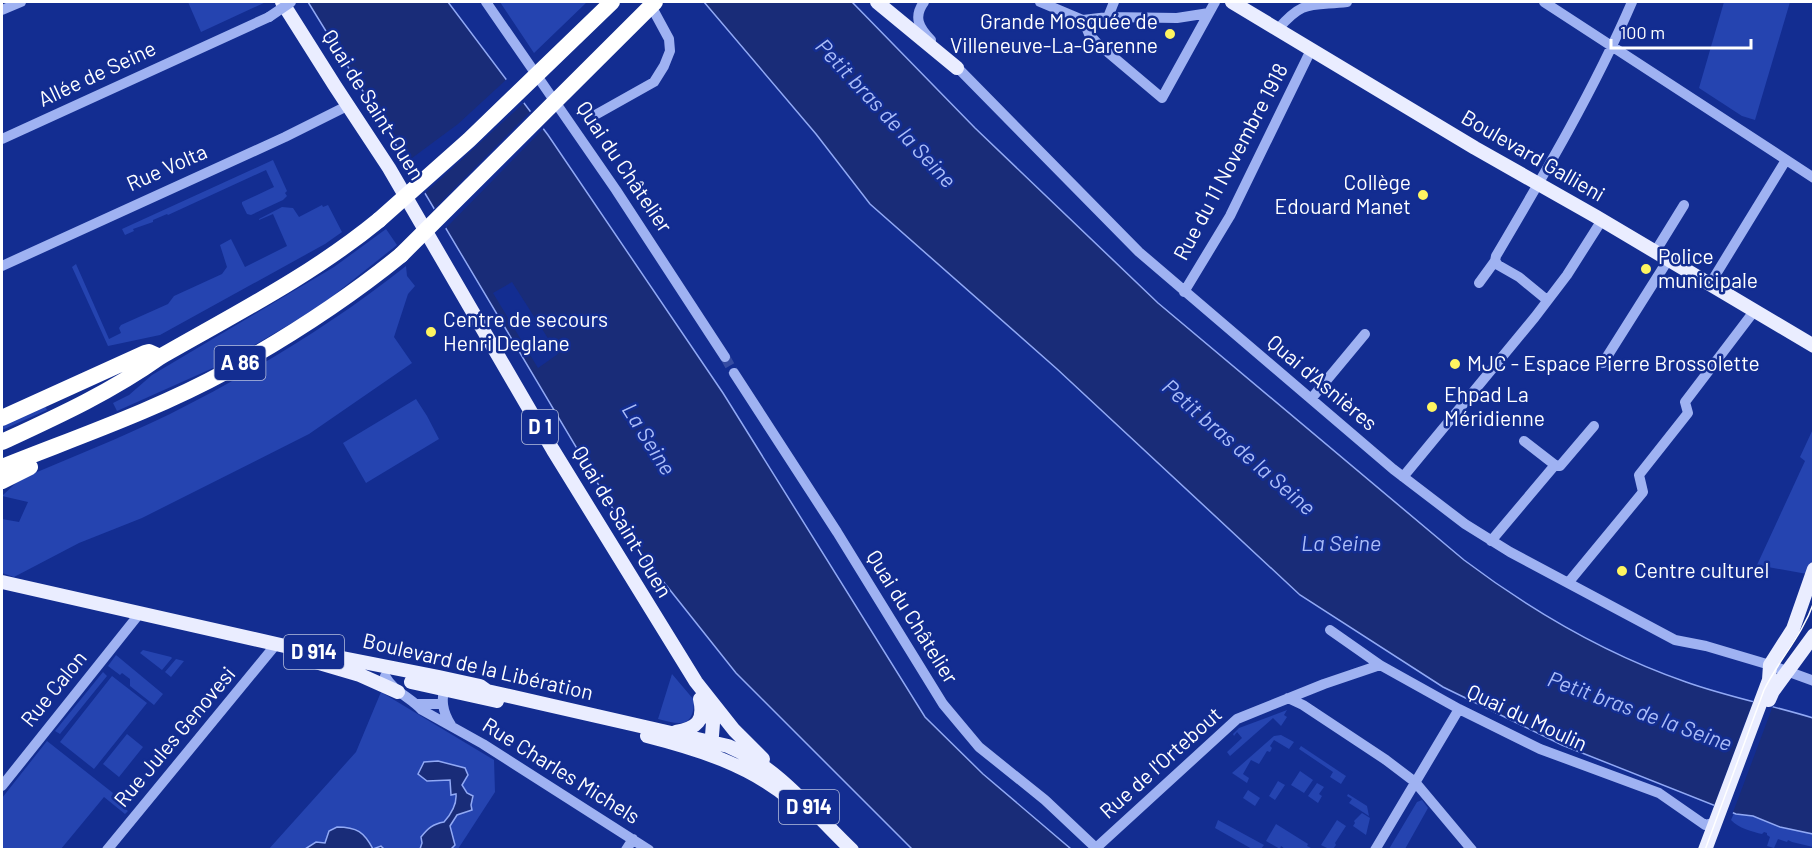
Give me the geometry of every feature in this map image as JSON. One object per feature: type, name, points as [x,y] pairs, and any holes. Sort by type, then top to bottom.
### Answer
[{"type":"highway","name":"A 86","points":[[2,442],[74,408],[136,373],[345,248],[469,140],[612,2]]},
{"type":"highway","name":"A 86","points":[[2,467],[145,410],[226,371],[338,303],[401,255],[655,2]]},
{"type":"highway","points":[[2,418],[149,352],[160,357]]},
{"type":"highway","points":[[2,481],[38,463],[62,443]]},
{"type":"main road","name":"Quai de Saint-Ouen","points":[[282,2],[389,168],[559,460],[696,682],[734,730],[764,759],[765,767],[852,849]]},
{"type":"main road","points":[[877,2],[957,68]]},
{"type":"main road","name":"Boulevard Gallieni","points":[[1232,2],[1814,346]]},
{"type":"main road","points":[[1705,849],[1768,690],[1770,665],[1793,629],[1814,569]]},
{"type":"main road","name":"Boulevard de la Libération","points":[[2,582],[41,595],[344,664],[385,676],[480,687],[487,691],[674,732],[711,748]]},
{"type":"main road","name":"Boulevard de la Libération","points":[[2,589],[41,595],[307,651],[711,748],[728,746],[765,767]]},
{"type":"main road","points":[[1768,690],[1787,671],[1814,635]]},
{"type":"main road","points":[[279,650],[294,657],[360,675],[398,692]]},
{"type":"main road","points":[[674,732],[694,726],[701,718],[702,710],[696,682]]},
{"type":"main road","name":"D 1","points":[[696,682],[710,711],[713,723],[711,748]]},
{"type":"main road","points":[[723,760],[734,730]]},
{"type":"main road","name":"D 914","points":[[711,748],[723,760],[754,774],[782,793],[841,849]]},
{"type":"main road","points":[[1713,849],[1719,817]]},
{"type":"street","points":[[2,10],[21,2]]},
{"type":"street","name":"Allée de Seine","points":[[2,139],[269,17],[291,2]]},
{"type":"street","name":"Quai du Châtelier","points":[[486,2],[616,190],[725,357]]},
{"type":"street","points":[[597,114],[654,82],[664,66],[670,51],[669,39],[649,2]]},
{"type":"street","points":[[1040,2],[1083,20],[1108,17],[1177,18],[1209,13]]},
{"type":"street","points":[[1108,17],[1114,2]]},
{"type":"street","points":[[1083,20],[1089,33],[1098,44],[1162,98],[1215,2]]},
{"type":"street","points":[[1278,29],[1293,10],[1301,4],[1347,2]]},
{"type":"street","points":[[1544,2],[1814,178]]},
{"type":"street","points":[[1479,283],[1495,261],[1539,184],[1613,46],[1632,2]]},
{"type":"street","name":"Quai d'Asnières","points":[[922,5],[918,19],[920,28],[1140,252],[1403,477],[1465,524],[1491,541],[1675,640],[1706,646],[1814,681]]},
{"type":"street","name":"Rue du 11 Novembre 1918","points":[[1184,291],[1226,224],[1311,50]]},
{"type":"street","name":"Rue Volta","points":[[2,266],[278,140],[349,105]]},
{"type":"street","points":[[1710,284],[1786,160]]},
{"type":"street","points":[[1655,252],[1684,205]]},
{"type":"street","points":[[1403,477],[1535,317],[1567,275],[1602,220]]},
{"type":"street","points":[[1603,363],[1668,260]]},
{"type":"street","points":[[1495,261],[1547,300]]},
{"type":"street","points":[[1568,583],[1643,492],[1640,475],[1688,413],[1684,402],[1755,310]]},
{"type":"street","points":[[1311,399],[1365,334]]},
{"type":"street","name":"Quai du Châtelier","points":[[735,372],[943,704],[979,747],[1045,800],[1097,849]]},
{"type":"street","points":[[1524,441],[1555,465],[1560,466],[1594,426]]},
{"type":"street","points":[[1491,541],[1555,465]]},
{"type":"street","name":"Rue Calon","points":[[2,786],[136,618]]},
{"type":"street","name":"Quai du Moulin","points":[[1330,630],[1380,665],[1459,709],[1540,749],[1659,793],[1704,825],[1719,817]]},
{"type":"street","name":"Rue Jules Genovesi","points":[[107,849],[279,650]]},
{"type":"street","name":"Rue de l'Ortebout","points":[[1097,849],[1237,719],[1380,665]]},
{"type":"street","name":"Rue Charles Michels","points":[[385,676],[398,692],[435,718],[451,725],[649,849]]},
{"type":"street","points":[[417,704],[442,704],[445,684]]},
{"type":"street","points":[[1288,699],[1302,705],[1416,782],[1472,849]]},
{"type":"street","name":"Rue Charles Michels","points":[[442,704],[445,718],[451,725]]},
{"type":"street","points":[[1375,849],[1459,709]]},
{"type":"street","points":[[626,849],[633,839]]},
{"type":"shaded area","points":[[188,2],[266,2],[201,32]]},
{"type":"shaded area","points":[[500,2],[587,2],[534,53]]},
{"type":"shaded area","points":[[1724,2],[1790,2],[1755,120],[1742,116],[1699,88]]},
{"type":"shaded area","points":[[273,160],[287,191],[285,193],[287,196],[251,215],[247,214],[242,202],[274,187],[266,170],[133,229],[134,231],[125,235],[122,229]]},
{"type":"shaded area","points":[[322,205],[323,207],[328,205],[342,232],[325,244],[160,335],[108,346],[72,267],[76,264],[109,339],[121,333],[119,328],[121,325],[168,304],[174,296],[222,274],[227,267],[220,245],[231,239],[245,267],[287,246],[273,214],[259,219],[282,207],[293,208],[299,217]]},
{"type":"shaded area","points":[[386,229],[397,245],[324,303],[222,364],[117,411],[113,403],[129,395],[152,375],[334,267]]},
{"type":"shaded area","points":[[406,266],[407,276],[415,286],[408,294],[394,337],[412,363],[309,434],[142,518],[79,543],[14,577],[2,573],[2,519],[19,522],[28,502],[2,496],[19,480],[151,423],[232,381],[292,346],[350,308]]},
{"type":"shaded area","points":[[416,399],[439,439],[366,483],[343,443]]},
{"type":"shaded area","points":[[45,406],[47,410],[2,430],[2,425]]},
{"type":"shaded area","points":[[1813,429],[1814,556],[1807,574],[1757,565],[1805,461],[1800,457]]},
{"type":"shaded area","points":[[143,650],[172,658],[162,670],[140,653]]},
{"type":"shaded area","points":[[116,655],[163,694],[154,705],[130,686],[130,679],[108,666]]},
{"type":"shaded area","points":[[176,659],[184,661],[171,677],[165,672]]},
{"type":"shaded area","points":[[103,672],[107,676],[60,734],[55,731]]},
{"type":"shaded area","points":[[672,674],[694,700],[691,716],[688,720],[679,723],[658,719]]},
{"type":"shaded area","points":[[112,676],[147,703],[94,769],[60,742]]},
{"type":"shaded area","points":[[381,692],[494,760],[495,792],[458,849],[268,850],[356,752]]},
{"type":"shaded area","points":[[1287,710],[1284,715],[1287,717],[1281,726],[1273,718],[1230,756],[1227,752],[1242,738],[1237,732],[1234,736],[1233,734],[1239,728]]},
{"type":"shaded area","points":[[127,734],[143,747],[119,777],[103,764]]},
{"type":"shaded area","points":[[1281,735],[1294,742],[1289,749],[1274,740],[1270,746],[1272,748],[1270,752],[1267,751],[1259,764],[1251,760],[1243,774],[1249,778],[1247,783],[1232,773],[1274,736]]},
{"type":"shaded area","points":[[47,741],[113,793],[111,797],[128,811],[125,814],[104,797],[61,849],[2,849],[2,798]]},
{"type":"shaded area","points":[[1301,746],[1346,776],[1341,784],[1330,777],[1333,772],[1299,749]]},
{"type":"shaded area","points":[[1300,771],[1313,780],[1304,793],[1291,785]]},
{"type":"shaded area","points":[[1278,781],[1285,785],[1275,800],[1269,796]]},
{"type":"shaded area","points":[[1317,783],[1324,787],[1319,794],[1322,796],[1318,803],[1308,796]]},
{"type":"shaded area","points":[[1248,790],[1260,798],[1255,806],[1243,798]]},
{"type":"shaded area","points":[[1348,794],[1367,806],[1369,816],[1349,803],[1352,799],[1347,796]]},
{"type":"shaded area","points":[[1422,800],[1428,808],[1405,849],[1389,849],[1417,802]]},
{"type":"shaded area","points":[[1362,813],[1370,818],[1366,835],[1353,826],[1354,821]]},
{"type":"shaded area","points":[[1734,813],[1753,816],[1780,827],[1813,834],[1813,847],[1778,839],[1774,848],[1767,846],[1770,837],[1767,833],[1758,833],[1738,825],[1731,820]]},
{"type":"shaded area","points":[[1218,820],[1264,845],[1261,849],[1252,849],[1215,828]]},
{"type":"shaded area","points":[[1337,820],[1346,826],[1335,843],[1336,845],[1333,849],[1329,849],[1321,845]]},
{"type":"shaded area","points":[[1276,824],[1313,849],[1285,849],[1281,846],[1280,849],[1266,841]]},
{"type":"water","name":"La Seine","points":[[308,2],[448,2],[548,135],[723,393],[925,717],[983,774],[1071,849],[912,849],[736,673],[635,546],[401,153]]},
{"type":"water","name":"La Seine","points":[[704,2],[852,2],[975,128],[1158,303],[1464,560],[1516,597],[1598,645],[1656,671],[1702,687],[1813,718],[1813,834],[1780,827],[1753,816],[1736,814],[1562,745],[1443,687],[1300,595],[1057,369],[870,204],[816,134]]},
{"type":"water","points":[[438,761],[465,768],[468,775],[462,785],[467,793],[473,796],[472,810],[457,815],[450,826],[455,845],[451,849],[420,849],[421,837],[431,827],[444,822],[456,802],[456,794],[451,795],[450,780],[427,781],[418,774],[424,762]]},
{"type":"water","points":[[337,827],[355,829],[366,838],[373,849],[305,849],[316,842],[325,843],[329,831]]},
{"type":"pier","points":[[508,78],[526,101],[423,195],[404,164],[458,124]]},
{"type":"pier","points":[[532,110],[545,127],[444,230],[432,211]]},
{"type":"pier","points":[[512,282],[558,354],[538,368],[493,293]]},
{"type":"pier","points":[[1754,699],[1774,703],[1732,815],[1713,808]]},
{"type":"tunnel","points":[[725,357],[734,373]]},
{"type":"tram line","points":[[1705,850],[1764,690],[1803,626],[1814,602]]},
{"type":"place","name":"Grande Mosquée de Villeneuve-La-Garenne","points":[[1170,34]]},
{"type":"place","name":"Collège Edouard Manet","points":[[1423,195]]},
{"type":"place","name":"Police municipale","points":[[1646,269]]},
{"type":"place","name":"Centre de secours Henri Deglane","points":[[431,332]]},
{"type":"place","name":"MJC - Espace Pierre Brossolette","points":[[1455,364]]},
{"type":"place","name":"Ehpad La Méridienne","points":[[1432,407]]},
{"type":"place","name":"Centre culturel","points":[[1622,571]]},
{"type":"water label","name":"Petit bras de la Seine","points":[[886,113]]},
{"type":"water label","name":"Petit bras de la Seine","points":[[1239,447]]},
{"type":"water label","name":"Petit bras de la Seine","points":[[1640,711]]}]
